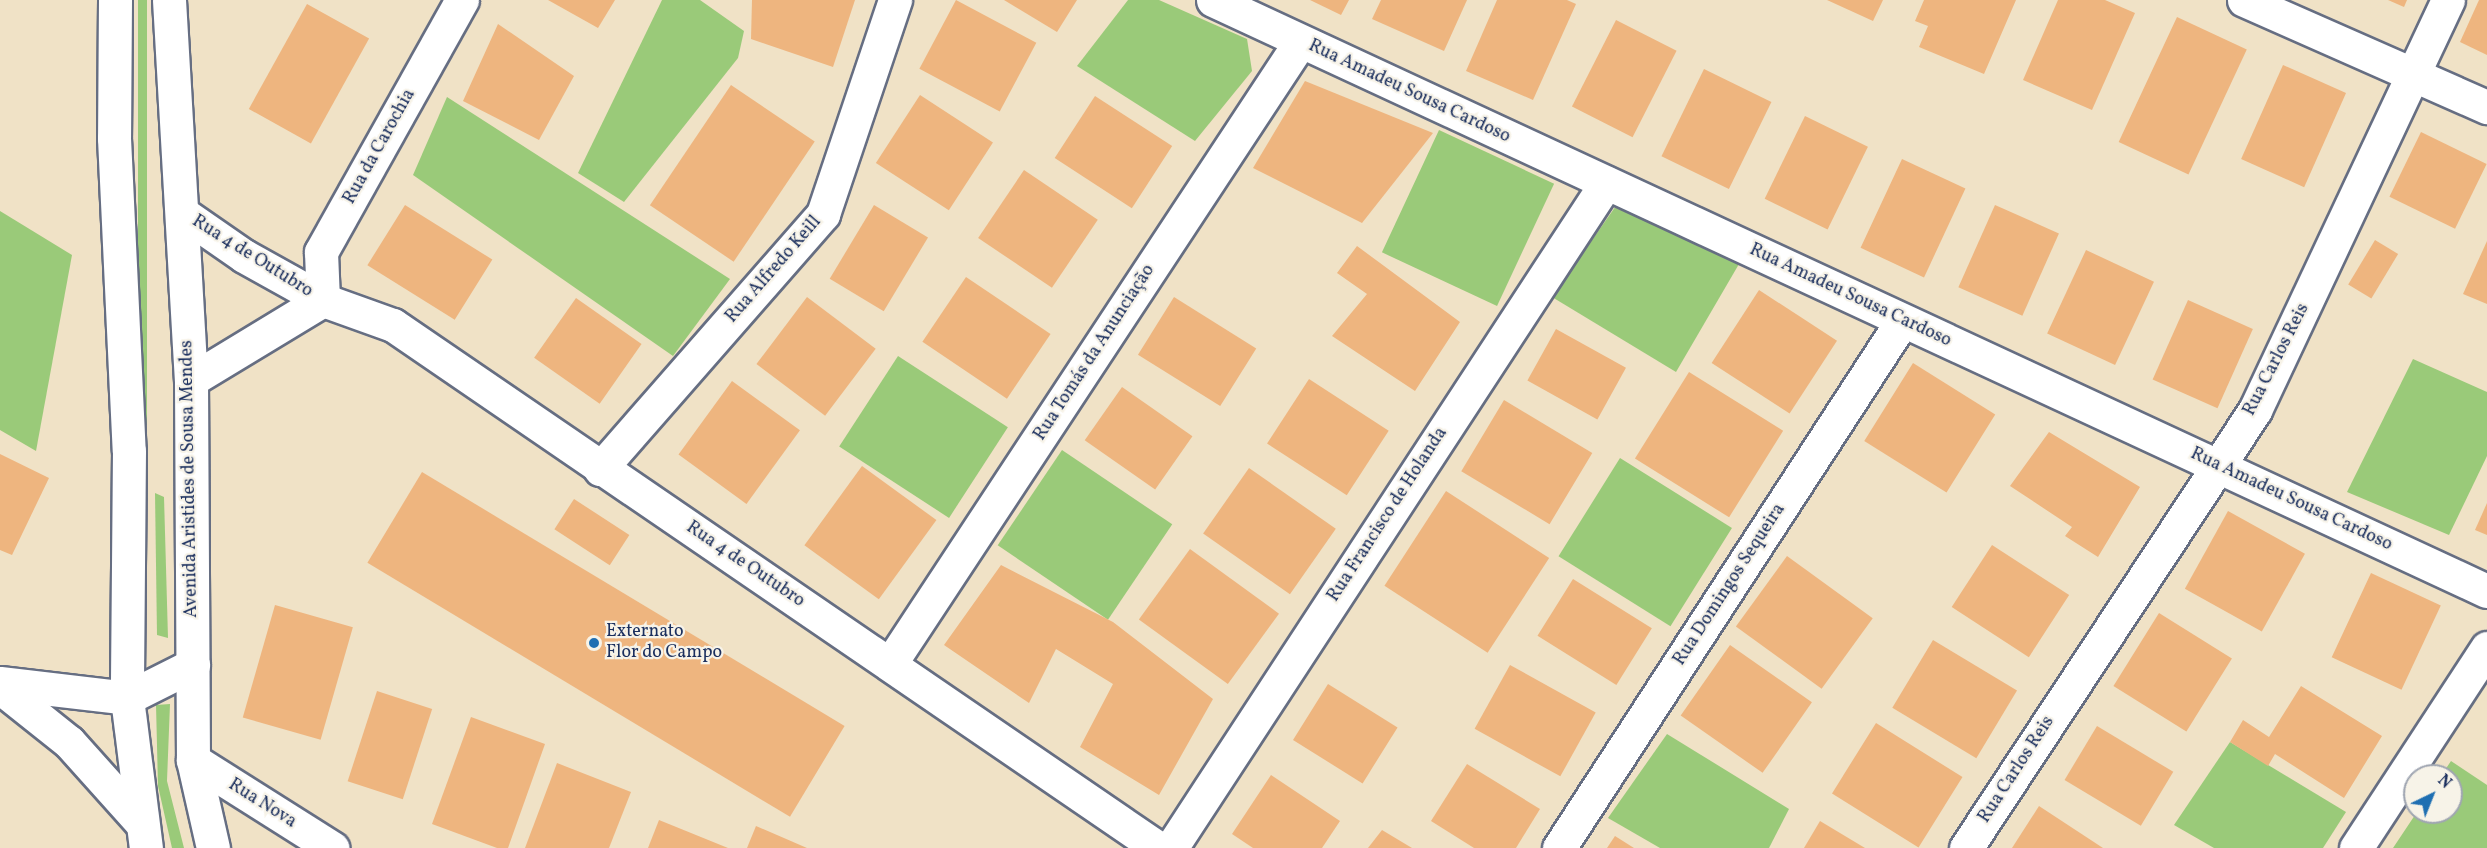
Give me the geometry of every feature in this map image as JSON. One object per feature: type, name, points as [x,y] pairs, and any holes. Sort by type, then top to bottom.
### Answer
[{"type":"street","points":[[115,0],[114,138],[129,452],[127,698],[143,835]]},
{"type":"street","name":"Avenida Aristides de Sousa Mendes","points":[[169,0],[191,380],[193,760],[213,848]]},
{"type":"street","name":"Rua da Carochia","points":[[323,300],[321,252],[462,0]]},
{"type":"street","name":"Rua Alfredo Keill","points":[[600,469],[823,214],[895,0]]},
{"type":"street","name":"Rua Amadeu Sousa Cardoso","points":[[1214,0],[1300,42],[2487,591]]},
{"type":"street","points":[[2244,0],[2487,107]]},
{"type":"street","name":"Rua Carlos Reis","points":[[1966,848],[2216,464],[2255,410],[2448,0]]},
{"type":"street","name":"Rua Tomás da Anunciação","points":[[890,664],[1300,42]]},
{"type":"street","name":"Rua Francisco de Holanda","points":[[1171,848],[1606,183]]},
{"type":"street","name":"Rua 4 de Outubro","points":[[182,213],[244,256],[323,300],[393,325],[600,469],[1158,848]]},
{"type":"street","name":"Rua 4 de Outubro","points":[[191,380],[323,300]]},
{"type":"street","name":"Rua Domingos Sequeira","points":[[1559,848],[1902,321]]},
{"type":"street","points":[[2356,848],[2487,648]]},
{"type":"street","points":[[0,685],[127,698],[193,665]]},
{"type":"street","points":[[0,685],[69,742],[143,835]]},
{"type":"street","name":"Rua Nova","points":[[193,760],[326,847]]},
{"type":"green space","points":[[138,0],[147,0],[147,425],[138,425]]},
{"type":"green space","points":[[662,0],[700,0],[744,31],[738,58],[624,202],[578,173]]},
{"type":"green space","points":[[1128,0],[1159,0],[1247,39],[1252,71],[1195,141],[1077,66]]},
{"type":"green space","points":[[447,97],[730,279],[673,356],[413,175]]},
{"type":"green space","points":[[1439,130],[1554,184],[1497,306],[1382,252]]},
{"type":"green space","points":[[1618,203],[1739,264],[1676,372],[1552,297]]},
{"type":"green space","points":[[0,211],[72,255],[36,451],[0,430]]},
{"type":"green space","points":[[898,356],[1008,427],[949,518],[839,447]]},
{"type":"green space","points":[[2413,359],[2487,392],[2487,456],[2449,535],[2347,492]]},
{"type":"green space","points":[[1062,450],[1172,524],[1108,620],[998,545]]},
{"type":"green space","points":[[1620,458],[1732,528],[1670,626],[1559,556]]},
{"type":"green space","points":[[155,493],[164,497],[168,638],[157,635]]},
{"type":"green space","points":[[170,704],[167,781],[184,848],[172,848],[158,786],[156,705]]},
{"type":"green space","points":[[1667,734],[1789,809],[1769,848],[1660,848],[1608,818]]},
{"type":"green space","points":[[2230,742],[2346,812],[2323,848],[2214,848],[2174,825]]},
{"type":"green space","points":[[2463,769],[2487,785],[2487,848],[2393,848],[2409,824],[2463,824]]},
{"type":"building","points":[[548,0],[615,0],[598,28]]},
{"type":"building","points":[[752,0],[855,0],[833,67],[751,39]]},
{"type":"building","points":[[956,0],[1036,43],[1000,112],[919,69]]},
{"type":"building","points":[[1004,0],[1077,0],[1057,32]]},
{"type":"building","points":[[1310,0],[1349,0],[1341,15]]},
{"type":"building","points":[[1381,0],[1467,0],[1444,51],[1372,19]]},
{"type":"building","points":[[1497,0],[1567,0],[1576,4],[1533,100],[1466,71]]},
{"type":"building","points":[[1827,0],[1883,0],[1873,21]]},
{"type":"building","points":[[1924,0],[2016,0],[1984,74],[1919,47],[1928,26],[1915,21]]},
{"type":"building","points":[[2058,0],[2105,0],[2135,13],[2092,110],[2023,80]]},
{"type":"building","points":[[2388,0],[2407,0],[2404,7]]},
{"type":"building","points":[[2479,0],[2487,0],[2487,55],[2460,42]]},
{"type":"building","points":[[307,4],[369,38],[311,143],[249,109]]},
{"type":"building","points":[[2177,17],[2247,50],[2188,175],[2119,142]]},
{"type":"building","points":[[1616,20],[1677,51],[1633,137],[1572,106]]},
{"type":"building","points":[[498,24],[574,76],[539,140],[463,101]]},
{"type":"building","points":[[2283,65],[2346,93],[2304,187],[2241,159]]},
{"type":"building","points":[[1704,69],[1771,102],[1729,189],[1661,156]]},
{"type":"building","points":[[1305,81],[1433,133],[1362,223],[1253,168]]},
{"type":"building","points":[[731,85],[815,141],[734,262],[650,205]]},
{"type":"building","points":[[920,95],[993,142],[949,210],[876,163]]},
{"type":"building","points":[[1095,96],[1172,146],[1132,208],[1055,158]]},
{"type":"building","points":[[1805,116],[1868,147],[1828,229],[1765,199]]},
{"type":"building","points":[[2421,132],[2487,164],[2455,229],[2389,197]]},
{"type":"building","points":[[1902,159],[1965,189],[1924,277],[1861,248]]},
{"type":"building","points":[[1024,170],[1098,220],[1052,288],[978,238]]},
{"type":"building","points":[[405,205],[492,260],[455,320],[367,265]]},
{"type":"building","points":[[874,205],[928,237],[884,311],[830,279]]},
{"type":"building","points":[[1995,205],[2059,233],[2022,316],[1958,287]]},
{"type":"building","points":[[2375,240],[2398,254],[2371,298],[2348,285]]},
{"type":"building","points":[[2487,241],[2487,304],[2463,294]]},
{"type":"building","points":[[1357,246],[1460,322],[1415,391],[1332,336],[1367,294],[1337,273]]},
{"type":"building","points":[[2086,250],[2154,282],[2115,365],[2047,333]]},
{"type":"building","points":[[966,277],[1051,334],[1007,399],[922,342]]},
{"type":"building","points":[[1759,290],[1837,341],[1790,414],[1712,363]]},
{"type":"building","points":[[807,297],[876,349],[825,416],[756,364]]},
{"type":"building","points":[[1174,297],[1256,348],[1220,406],[1138,355]]},
{"type":"building","points":[[576,298],[642,344],[600,404],[534,358]]},
{"type":"building","points":[[2188,300],[2253,329],[2217,408],[2153,379]]},
{"type":"building","points":[[1556,329],[1626,368],[1597,419],[1527,381]]},
{"type":"building","points":[[1913,363],[1995,414],[1947,492],[1864,441]]},
{"type":"building","points":[[1689,372],[1783,431],[1729,517],[1635,459]]},
{"type":"building","points":[[1309,379],[1389,431],[1347,495],[1267,444]]},
{"type":"building","points":[[732,381],[800,430],[746,504],[679,455]]},
{"type":"building","points":[[1122,387],[1192,436],[1155,490],[1085,440]]},
{"type":"building","points":[[1504,400],[1592,453],[1550,524],[1461,471]]},
{"type":"building","points":[[2049,432],[2140,487],[2098,557],[2065,536],[2072,527],[2010,486]]},
{"type":"building","points":[[0,454],[49,478],[12,555],[0,550]]},
{"type":"building","points":[[862,466],[936,520],[879,599],[804,545]]},
{"type":"building","points":[[1249,468],[1336,529],[1290,594],[1203,534]]},
{"type":"building","points":[[422,472],[845,726],[790,817],[367,563]]},
{"type":"building","points":[[1446,491],[1549,558],[1488,653],[1384,586]]},
{"type":"building","points":[[574,499],[629,535],[610,565],[554,529]]},
{"type":"building","points":[[2487,503],[2487,535],[2475,530]]},
{"type":"building","points":[[2228,511],[2305,554],[2262,632],[2185,589]]},
{"type":"building","points":[[1992,545],[2069,595],[2029,657],[1952,607]]},
{"type":"building","points":[[1190,549],[1279,614],[1228,684],[1139,619]]},
{"type":"building","points":[[1787,556],[1873,618],[1822,689],[1736,626]]},
{"type":"building","points":[[1001,565],[1113,622],[1213,699],[1159,795],[1080,747],[1113,684],[1056,649],[1029,703],[944,645]]},
{"type":"building","points":[[2371,573],[2441,606],[2401,690],[2332,657]]},
{"type":"building","points":[[1573,579],[1652,628],[1616,685],[1537,636]]},
{"type":"building","points":[[275,605],[353,627],[321,740],[243,717]]},
{"type":"building","points":[[2159,613],[2232,659],[2186,732],[2113,686]]},
{"type":"building","points":[[1933,640],[2017,690],[1976,758],[1892,708]]},
{"type":"building","points":[[1730,645],[1812,702],[1763,773],[1681,715]]},
{"type":"building","points":[[1510,665],[1596,713],[1560,776],[1475,729]]},
{"type":"building","points":[[1328,684],[1398,727],[1363,783],[1293,740]]},
{"type":"building","points":[[2301,686],[2382,736],[2344,798],[2275,754],[2268,766],[2230,742],[2243,720],[2269,737]]},
{"type":"building","points":[[377,691],[432,709],[403,799],[348,781]]},
{"type":"building","points":[[471,717],[545,744],[508,848],[497,848],[432,824]]},
{"type":"building","points":[[1876,723],[1963,777],[1919,847],[1832,793]]},
{"type":"building","points":[[2097,726],[2173,772],[2141,826],[2065,780]]},
{"type":"building","points":[[557,763],[631,792],[609,848],[525,848]]},
{"type":"building","points":[[1467,764],[1540,809],[1516,848],[1474,848],[1431,821]]},
{"type":"building","points":[[1271,775],[1340,821],[1322,848],[1253,848],[1232,834]]},
{"type":"building","points":[[2039,806],[2103,848],[2012,848]]},
{"type":"building","points":[[659,820],[728,848],[648,848]]},
{"type":"building","points":[[1820,821],[1865,848],[1804,848]]},
{"type":"building","points":[[756,826],[807,848],[747,848]]},
{"type":"building","points":[[1382,830],[1412,848],[1368,848]]},
{"type":"building","points":[[1615,836],[1634,848],[1607,848]]},
{"type":"place","name":"Externato Flor do Campo","points":[[594,643]]}]
